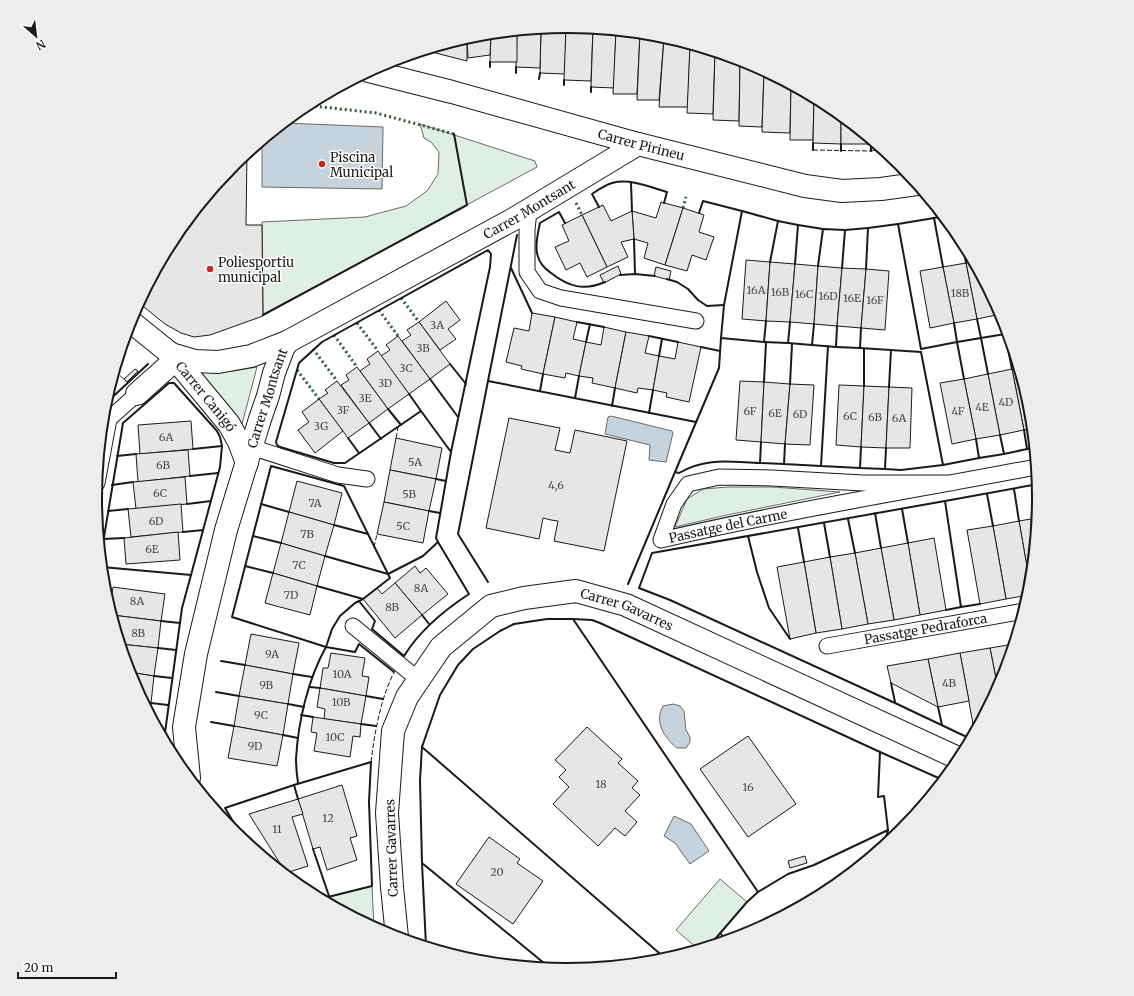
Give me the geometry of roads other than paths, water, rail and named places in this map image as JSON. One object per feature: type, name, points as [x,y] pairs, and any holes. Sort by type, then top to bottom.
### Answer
[{"type":"street","name":"Carrer Pirineu","points":[[378,73],[452,92],[638,144],[805,186],[842,191],[880,189],[911,185]]},
{"type":"street","name":"Carrer Montsant","points":[[188,767],[184,727],[196,654],[226,530],[274,373],[283,348],[287,342],[529,210],[638,144]]},
{"type":"street","name":"Carrer Canigó","points":[[135,325],[173,357],[229,424],[239,442],[249,455]]},
{"type":"street","name":"Carrer Canigó","points":[[173,357],[195,361],[218,362],[251,356],[287,342]]},
{"type":"street","points":[[137,394],[173,357]]},
{"type":"street","name":"Carrer Gavarres","points":[[396,931],[387,813],[393,731],[407,697],[441,647],[491,606],[524,598],[576,592],[626,606],[954,756]]},
{"type":"lane","points":[[529,210],[527,230],[527,272],[540,291],[561,298],[696,321]]},
{"type":"lane","points":[[109,419],[137,394]]},
{"type":"lane","points":[[249,455],[318,469],[338,475],[367,479]]},
{"type":"lane","name":"Passatge del Carme","points":[[952,483],[863,483],[772,478],[719,477],[688,484],[674,504],[661,540],[719,526],[952,483],[1031,468]]},
{"type":"lane","name":"Passatge Pedraforca","points":[[827,646],[1017,612]]},
{"type":"lane","points":[[353,626],[419,680]]},
{"type":"place","name":"Piscina Municipal","points":[[322,164]]},
{"type":"place","name":"Poliesportiu municipal","points":[[210,269]]}]
